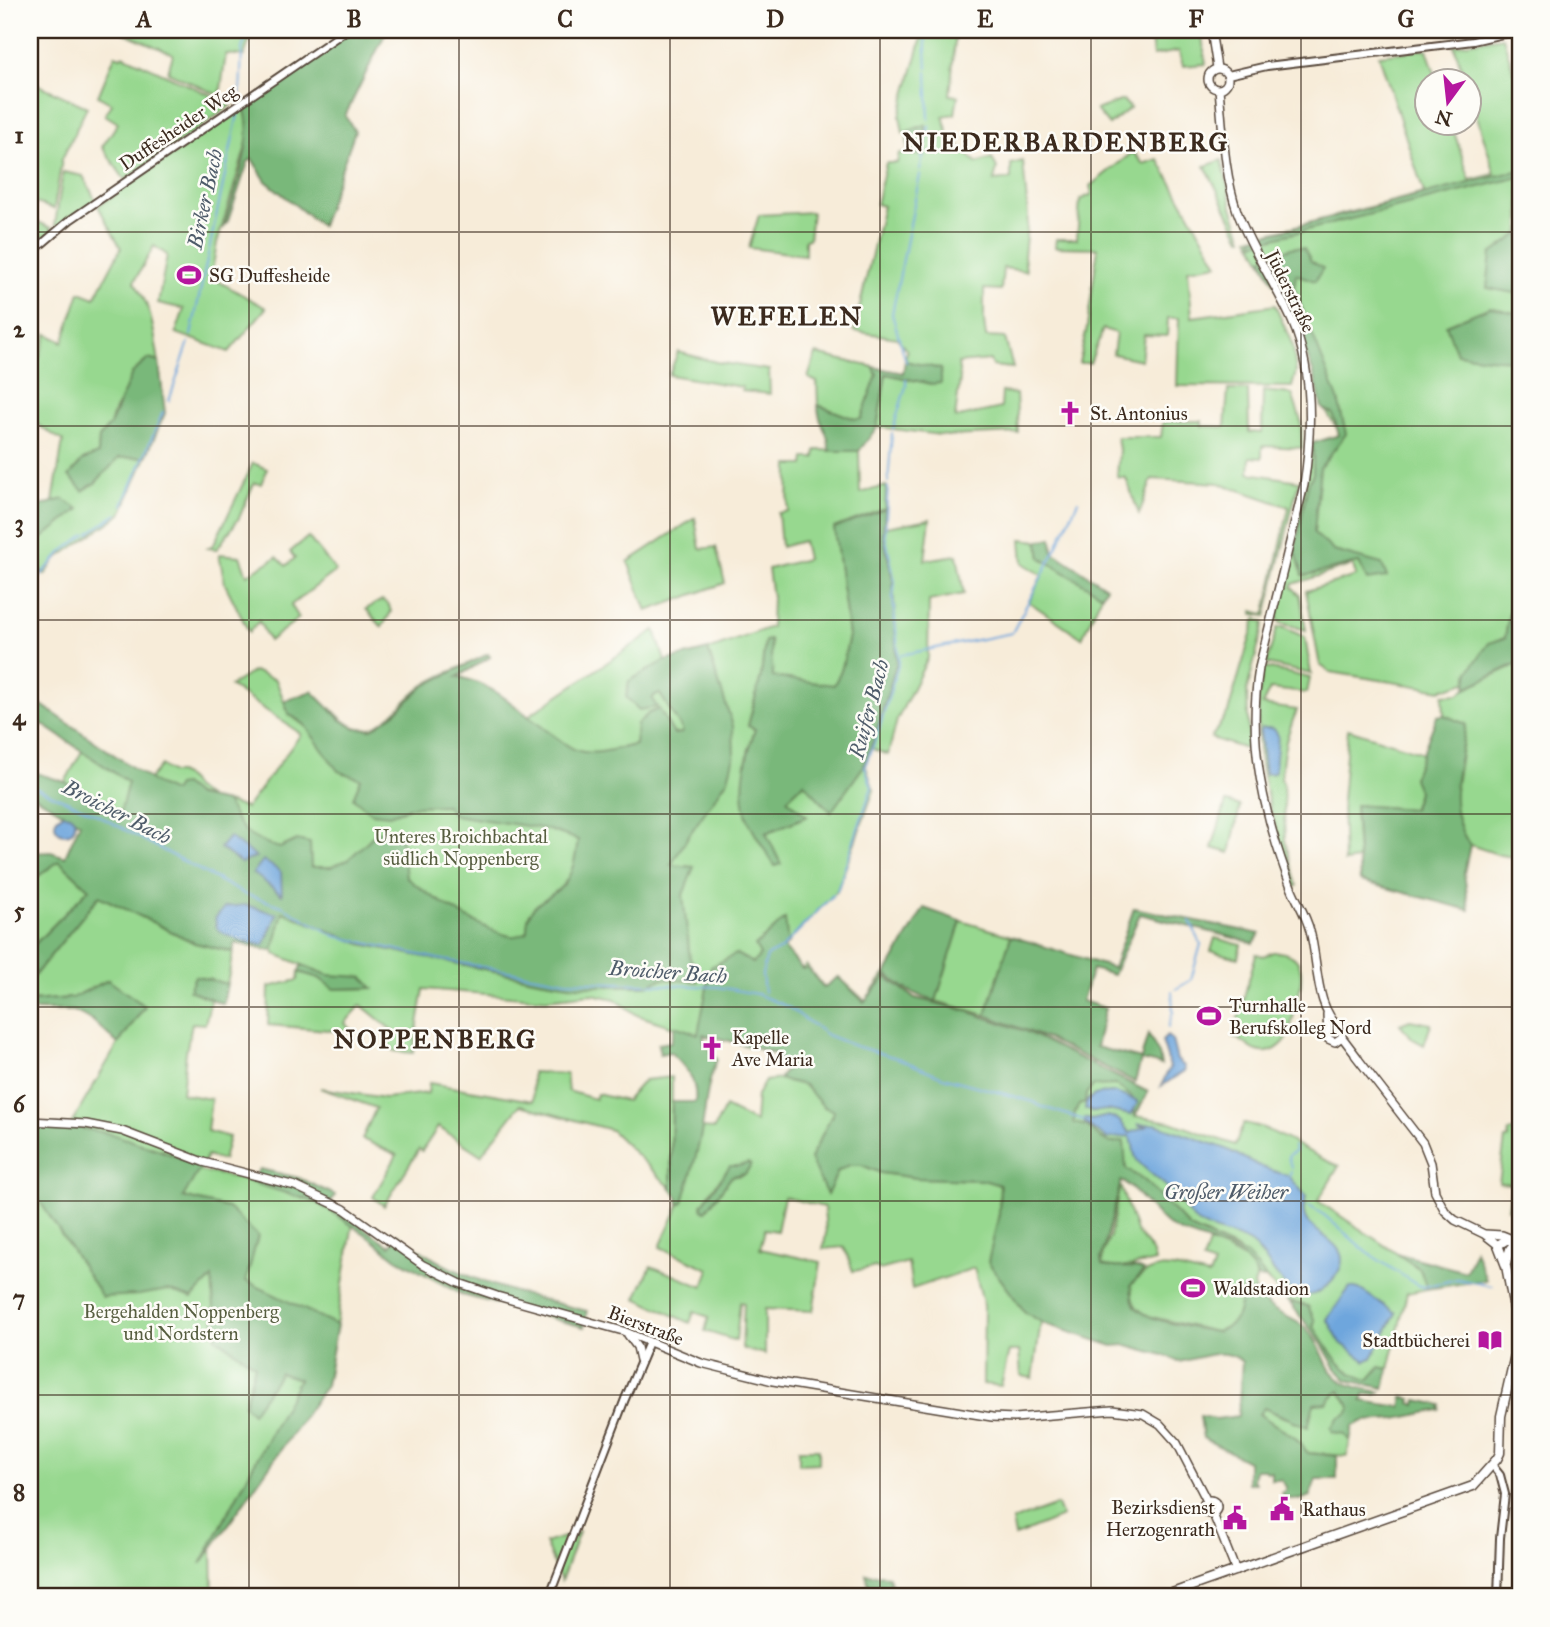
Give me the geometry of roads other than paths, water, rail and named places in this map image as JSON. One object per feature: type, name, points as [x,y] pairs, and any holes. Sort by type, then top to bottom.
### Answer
[{"type":"main road","points":[[1211,30],[1217,68]]},
{"type":"main road","points":[[1217,68],[1228,75],[1227,84],[1219,89],[1210,86],[1209,73],[1217,68]]},
{"type":"main road","name":"Jüderstraße","points":[[1219,89],[1229,176],[1236,206],[1247,239],[1292,322],[1302,354],[1309,418],[1304,485],[1259,668],[1254,731],[1262,795],[1289,881],[1311,931],[1319,984],[1332,1028]]},
{"type":"main road","points":[[1161,1597],[1466,1490],[1474,1486],[1500,1452],[1501,1416],[1516,1352],[1517,1328],[1506,1266],[1498,1245],[1484,1234],[1455,1220],[1441,1206],[1435,1192],[1431,1163],[1423,1143],[1341,1039],[1342,1030],[1332,1028],[1327,1035],[1329,1040],[1341,1039]]},
{"type":"main road","name":"Bierstraße","points":[[30,1121],[86,1124],[122,1131],[203,1162],[311,1192],[344,1209],[424,1265],[459,1283],[625,1332],[701,1363],[772,1381],[973,1415],[1007,1418],[1109,1410],[1149,1416],[1170,1433],[1207,1501],[1204,1509],[1206,1513],[1213,1514],[1236,1570]]},
{"type":"main road","points":[[1484,1234],[1502,1234],[1517,1239]]},
{"type":"main road","points":[[1498,1245],[1517,1239]]},
{"type":"main road","points":[[1506,1266],[1510,1249],[1517,1239]]},
{"type":"main road","points":[[625,1332],[637,1347],[640,1360]]},
{"type":"street","name":"Duffesheider Weg","points":[[30,254],[70,220],[346,30]]},
{"type":"street","points":[[1228,75],[1267,66],[1473,41],[1520,30]]},
{"type":"street","points":[[550,1597],[649,1342]]},
{"type":"street","points":[[1492,1465],[1500,1475],[1505,1494],[1498,1597]]},
{"type":"water","points":[[1262,728],[1271,728],[1278,736],[1274,773],[1265,774],[1260,731]]},
{"type":"water","points":[[65,814],[72,817],[75,824],[72,831],[65,834],[58,831],[55,824],[58,817]]},
{"type":"water","points":[[229,837],[256,857],[241,863],[220,848]]},
{"type":"water","points":[[263,860],[281,872],[282,895],[253,873]]},
{"type":"water","points":[[246,905],[277,914],[264,945],[239,940],[217,929],[215,918],[225,907]]},
{"type":"water","points":[[1167,1036],[1172,1040],[1177,1060],[1184,1066],[1185,1071],[1161,1086],[1170,1067],[1162,1041]]},
{"type":"water","points":[[1113,1092],[1137,1101],[1131,1115],[1085,1109],[1091,1097]]},
{"type":"water","name":"Großer Weiher","points":[[1108,1116],[1119,1120],[1130,1133],[1148,1126],[1138,1124],[1155,1124],[1224,1148],[1264,1168],[1289,1176],[1306,1196],[1304,1211],[1307,1221],[1340,1252],[1341,1266],[1335,1277],[1323,1289],[1309,1295],[1289,1289],[1251,1244],[1203,1226],[1194,1219],[1173,1192],[1137,1160],[1129,1136],[1107,1139],[1084,1122],[1085,1118],[1091,1120]]},
{"type":"water","points":[[1350,1287],[1359,1289],[1396,1313],[1372,1358],[1366,1361],[1341,1343],[1327,1319]]},
{"type":"waterway","name":"Birker Bach","points":[[240,96],[242,49],[248,30]]},
{"type":"waterway","name":"Ruifer Bach","points":[[925,30],[927,68]]},
{"type":"waterway","name":"Ruifer Bach","points":[[927,72],[929,120]]},
{"type":"waterway","name":"Birker Bach","points":[[191,335],[239,109]]},
{"type":"waterway","name":"Ruifer Bach","points":[[920,170],[929,126]]},
{"type":"waterway","name":"Ruifer Bach","points":[[906,362],[892,314],[920,175]]},
{"type":"waterway","name":"Birker Bach","points":[[169,401],[189,342]]},
{"type":"waterway","name":"Ruifer Bach","points":[[893,429],[906,379]]},
{"type":"waterway","name":"Birker Bach","points":[[123,505],[163,412]]},
{"type":"waterway","name":"Ruifer Bach","points":[[888,482],[892,433]]},
{"type":"waterway","name":"Ruifer Bach","points":[[837,891],[872,787],[865,766],[899,662],[893,598],[895,582],[885,534],[888,487]]},
{"type":"waterway","points":[[901,655],[1012,633],[1078,501]]},
{"type":"waterway","name":"Birker Bach","points":[[89,533],[117,514]]},
{"type":"waterway","name":"Birker Bach","points":[[41,575],[64,550],[86,534]]},
{"type":"waterway","name":"Birker Bach","points":[[30,590],[41,576]]},
{"type":"waterway","name":"Broicher Bach","points":[[30,785],[94,813],[244,894],[282,906],[335,936],[438,959],[566,981],[718,987],[757,994],[788,1007],[827,1035],[855,1046],[897,1058],[943,1077],[1034,1102],[1084,1120]]},
{"type":"waterway","name":"Ruifer Bach","points":[[764,992],[762,974],[767,956],[781,949],[834,894]]},
{"type":"waterway","points":[[1176,989],[1191,980],[1201,944],[1190,921]]},
{"type":"waterway","points":[[1168,1028],[1173,1012],[1172,991]]},
{"type":"waterway","points":[[1291,1167],[1288,1156],[1295,1151],[1294,1146]]},
{"type":"waterway","points":[[1289,1176],[1291,1171]]},
{"type":"waterway","name":"Broicher Bach","points":[[1307,1205],[1324,1215],[1368,1253],[1417,1285],[1423,1287],[1457,1279],[1492,1286]]},
{"type":"place","name":"SG Duffesheide","points":[[189,275]]},
{"type":"place","name":"St. Antonius","points":[[1070,413]]},
{"type":"place","name":"Turnhalle Berufskolleg Nord","points":[[1209,1016]]},
{"type":"place","name":"Kapelle Ave Maria","points":[[712,1048]]},
{"type":"place","name":"Waldstadion","points":[[1193,1288]]},
{"type":"place","name":"Stadtbücherei","points":[[1490,1340]]},
{"type":"place","name":"Rathaus","points":[[1282,1509]]},
{"type":"place","name":"Bezirksdienst Herzogenrath","points":[[1235,1518]]},
{"type":"district","name":"NIEDERBARDENBERG","points":[[1066,142]]},
{"type":"district","name":"WEFELEN","points":[[787,316]]},
{"type":"district","name":"NOPPENBERG","points":[[435,1039]]},
{"type":"park label","name":"Unteres Broichbachtal südlich Noppenberg","points":[[461,847]]},
{"type":"park label","name":"Bergehalden Noppenberg und Nordstern","points":[[181,1322]]}]
